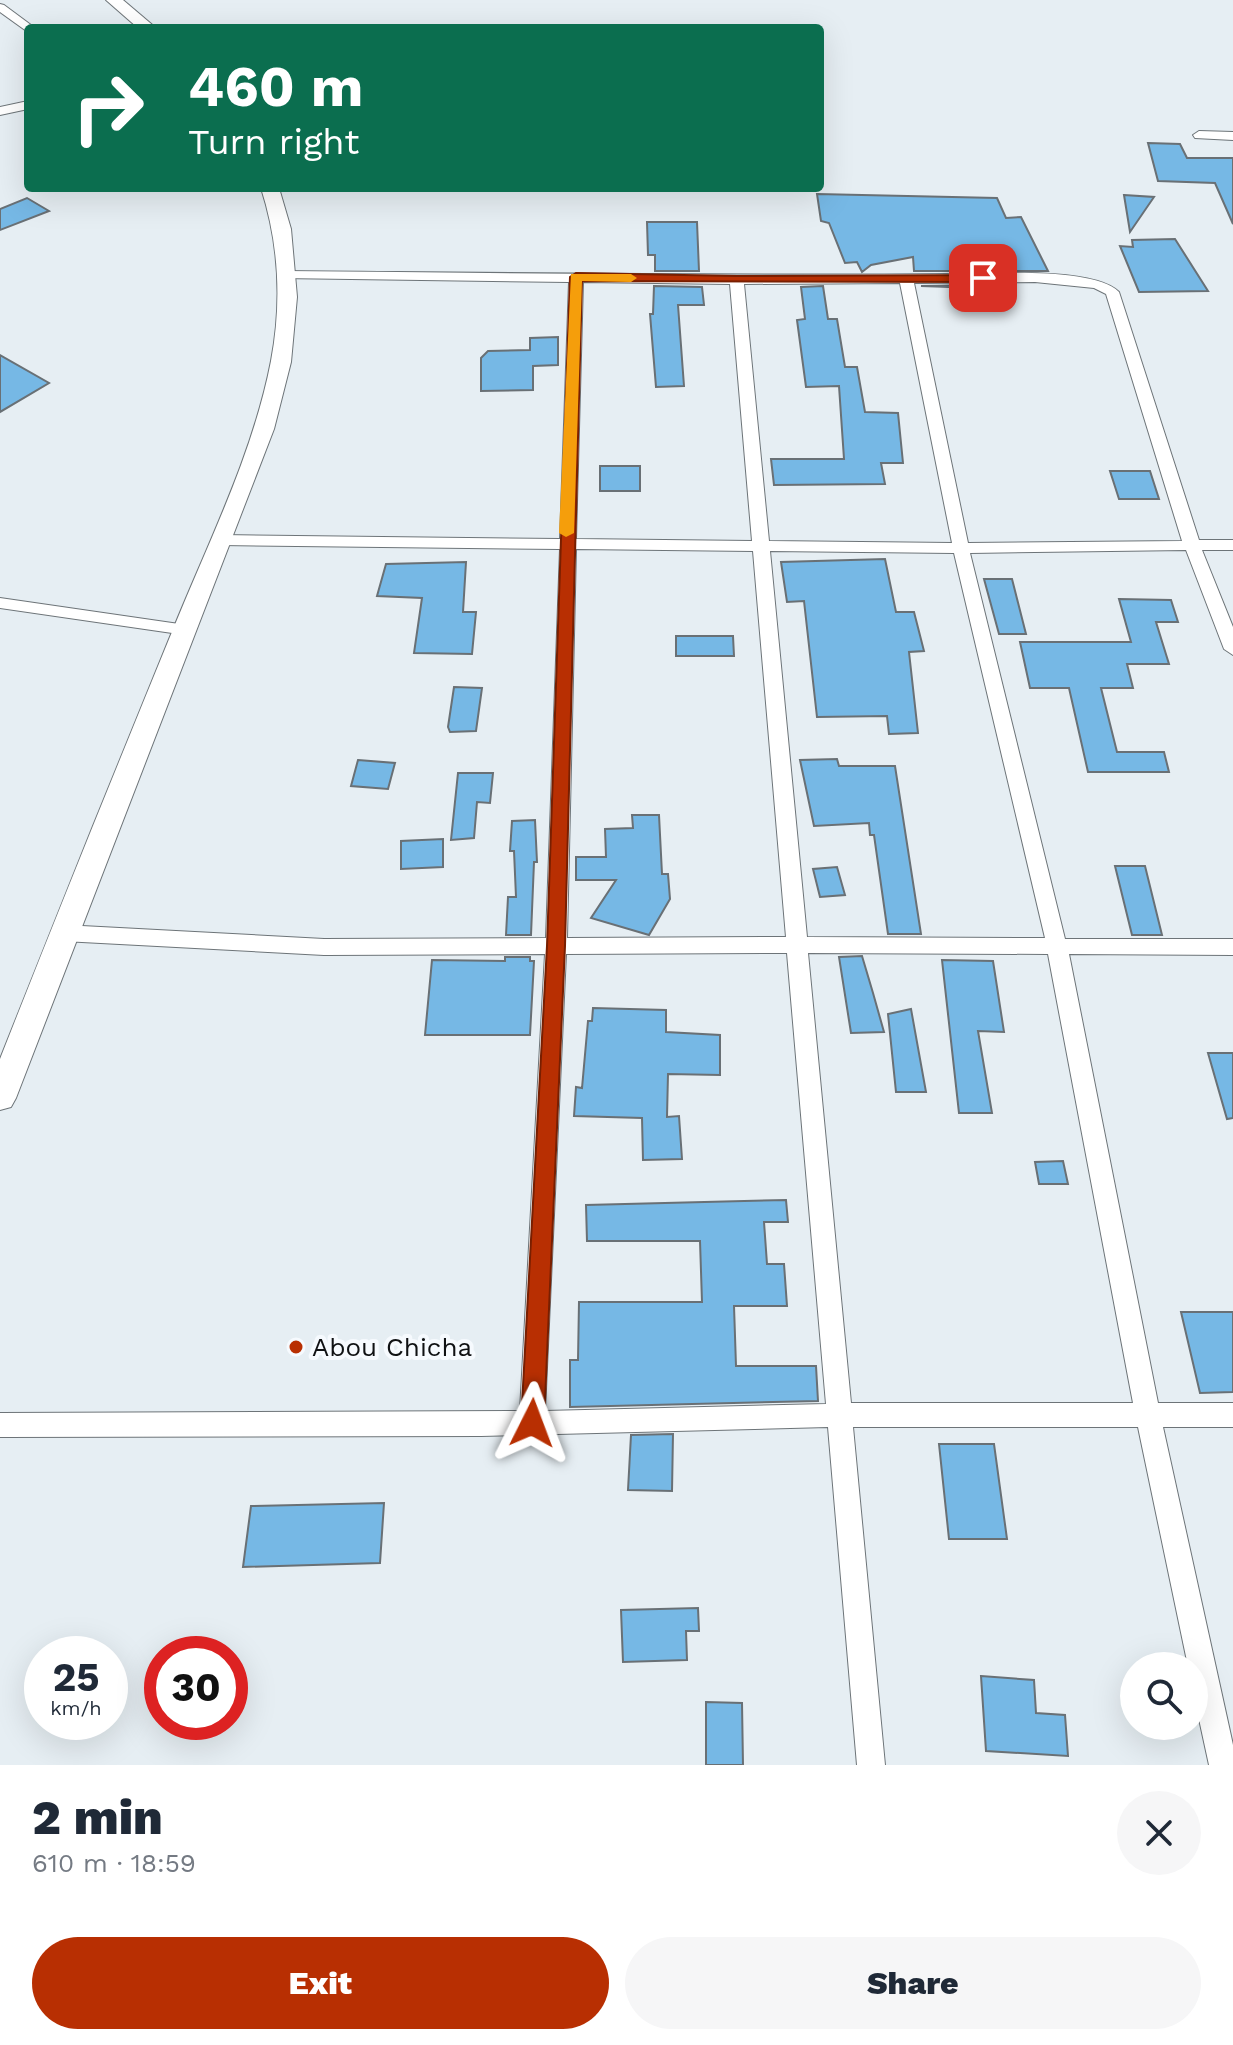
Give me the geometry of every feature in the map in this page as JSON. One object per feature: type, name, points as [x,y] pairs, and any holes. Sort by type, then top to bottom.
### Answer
[{"type":"main road","points":[[114,0],[143,24]]},
{"type":"main road","points":[[0,1098],[186,630],[271,404],[281,359],[285,275],[280,227],[271,192]]},
{"type":"street","points":[[0,7],[24,24]]},
{"type":"street","points":[[0,111],[24,106]]},
{"type":"street","points":[[1199,135],[1233,136]]},
{"type":"street","points":[[285,275],[737,280],[906,278],[1067,280],[1098,284],[1112,292],[1192,545],[1233,649]]},
{"type":"street","points":[[532,1423],[556,946],[576,277]]},
{"type":"street","points":[[906,278],[961,548],[1057,947],[1148,1415],[1223,1765]]},
{"type":"street","points":[[737,280],[871,1765]]},
{"type":"street","points":[[221,540],[961,548],[1233,545]]},
{"type":"street","points":[[0,603],[186,630]]},
{"type":"street","points":[[63,933],[324,947],[1233,947]]},
{"type":"street","points":[[0,1425],[532,1423],[839,1415],[1233,1415]]},
{"type":"building","points":[[1148,143],[1180,144],[1187,158],[1233,158],[1233,224],[1215,183],[1158,181]]},
{"type":"building","points":[[817,194],[997,198],[1006,218],[1021,217],[1048,271],[914,271],[913,257],[871,265],[862,272],[857,262],[845,263],[829,223],[821,221]]},
{"type":"building","points":[[1124,195],[1154,197],[1130,232]]},
{"type":"building","points":[[27,198],[49,211],[0,230],[0,209]]},
{"type":"building","points":[[647,222],[697,222],[699,271],[655,271],[655,255],[648,255]]},
{"type":"building","points":[[1175,239],[1208,291],[1139,292],[1120,246],[1133,247],[1132,240]]},
{"type":"building","points":[[986,285],[990,296],[955,297],[950,287],[921,286]]},
{"type":"building","points":[[654,286],[702,287],[704,305],[678,305],[684,386],[656,387],[650,314],[653,314]]},
{"type":"building","points":[[823,286],[828,319],[837,319],[845,367],[857,367],[865,412],[898,413],[903,463],[881,463],[885,484],[774,485],[771,459],[844,459],[839,386],[806,387],[797,320],[805,319],[801,287]]},
{"type":"building","points":[[558,337],[558,365],[533,366],[533,390],[481,391],[481,358],[488,351],[530,350],[530,338]]},
{"type":"building","points":[[0,355],[49,383],[0,412]]},
{"type":"building","points":[[600,466],[640,466],[640,491],[600,491]]},
{"type":"building","points":[[1110,471],[1150,471],[1159,499],[1119,499]]},
{"type":"building","points":[[885,559],[896,612],[914,612],[924,651],[909,652],[918,733],[889,734],[887,716],[817,717],[804,601],[787,602],[781,562]]},
{"type":"building","points":[[466,562],[463,612],[476,612],[472,654],[414,653],[422,598],[377,596],[386,564]]},
{"type":"building","points":[[984,579],[1012,579],[1026,634],[999,634]]},
{"type":"building","points":[[1119,599],[1171,600],[1178,622],[1156,622],[1169,664],[1127,664],[1133,688],[1101,688],[1117,752],[1164,752],[1169,772],[1088,772],[1069,688],[1030,688],[1020,642],[1131,642]]},
{"type":"building","points":[[676,636],[733,636],[734,656],[676,656]]},
{"type":"building","points":[[454,687],[482,688],[476,731],[450,732],[448,727]]},
{"type":"building","points":[[837,759],[839,766],[895,766],[921,934],[888,934],[874,835],[870,835],[869,823],[814,826],[800,760]]},
{"type":"building","points":[[358,760],[395,763],[388,789],[351,786]]},
{"type":"building","points":[[458,773],[493,773],[490,803],[477,802],[474,838],[451,840]]},
{"type":"building","points":[[632,815],[659,815],[662,874],[668,874],[670,899],[649,935],[591,918],[616,880],[576,880],[576,857],[606,857],[605,829],[633,828]]},
{"type":"building","points":[[535,820],[537,862],[534,862],[531,935],[506,935],[508,897],[516,897],[514,851],[510,851],[512,821]]},
{"type":"building","points":[[443,839],[443,867],[401,869],[401,841]]},
{"type":"building","points":[[1115,866],[1145,866],[1162,935],[1132,935]]},
{"type":"building","points":[[837,867],[845,895],[820,897],[813,869]]},
{"type":"building","points":[[862,956],[884,1032],[851,1033],[839,957]]},
{"type":"building","points":[[505,957],[530,957],[530,961],[534,961],[530,1035],[425,1035],[432,960],[505,961]]},
{"type":"building","points":[[942,960],[993,961],[1004,1032],[978,1031],[992,1113],[959,1113]]},
{"type":"building","points":[[593,1008],[666,1010],[666,1032],[720,1035],[720,1075],[668,1074],[667,1117],[679,1116],[682,1159],[643,1160],[642,1118],[574,1116],[576,1087],[582,1088],[588,1021],[592,1021]]},
{"type":"building","points":[[911,1009],[926,1092],[896,1092],[888,1014]]},
{"type":"building","points":[[1208,1053],[1233,1053],[1233,1118],[1227,1119]]},
{"type":"building","points":[[1063,1161],[1068,1184],[1039,1184],[1035,1162]]},
{"type":"building","points":[[786,1200],[788,1222],[764,1222],[767,1264],[784,1264],[787,1306],[734,1306],[736,1366],[816,1366],[818,1401],[570,1407],[570,1360],[578,1360],[579,1302],[702,1302],[700,1241],[587,1241],[586,1205]]},
{"type":"building","points":[[1181,1312],[1233,1312],[1233,1392],[1200,1393]]},
{"type":"building","points":[[673,1434],[672,1491],[628,1490],[631,1435]]},
{"type":"building","points":[[939,1444],[994,1444],[1007,1539],[949,1539]]},
{"type":"building","points":[[384,1503],[380,1563],[243,1567],[251,1506]]},
{"type":"building","points":[[698,1608],[699,1631],[686,1631],[687,1660],[623,1662],[621,1610]]},
{"type":"building","points":[[981,1676],[1034,1680],[1036,1713],[1065,1715],[1068,1756],[986,1751]]},
{"type":"building","points":[[706,1702],[742,1703],[743,1765],[706,1765]]},
{"type":"slow traffic","points":[[566,533],[576,277],[631,278]]},
{"type":"place","name":"Abou Chicha","points":[[296,1347]]},
{"type":"route","points":[[532,1423],[556,946],[576,277],[737,280],[983,278]]}]
